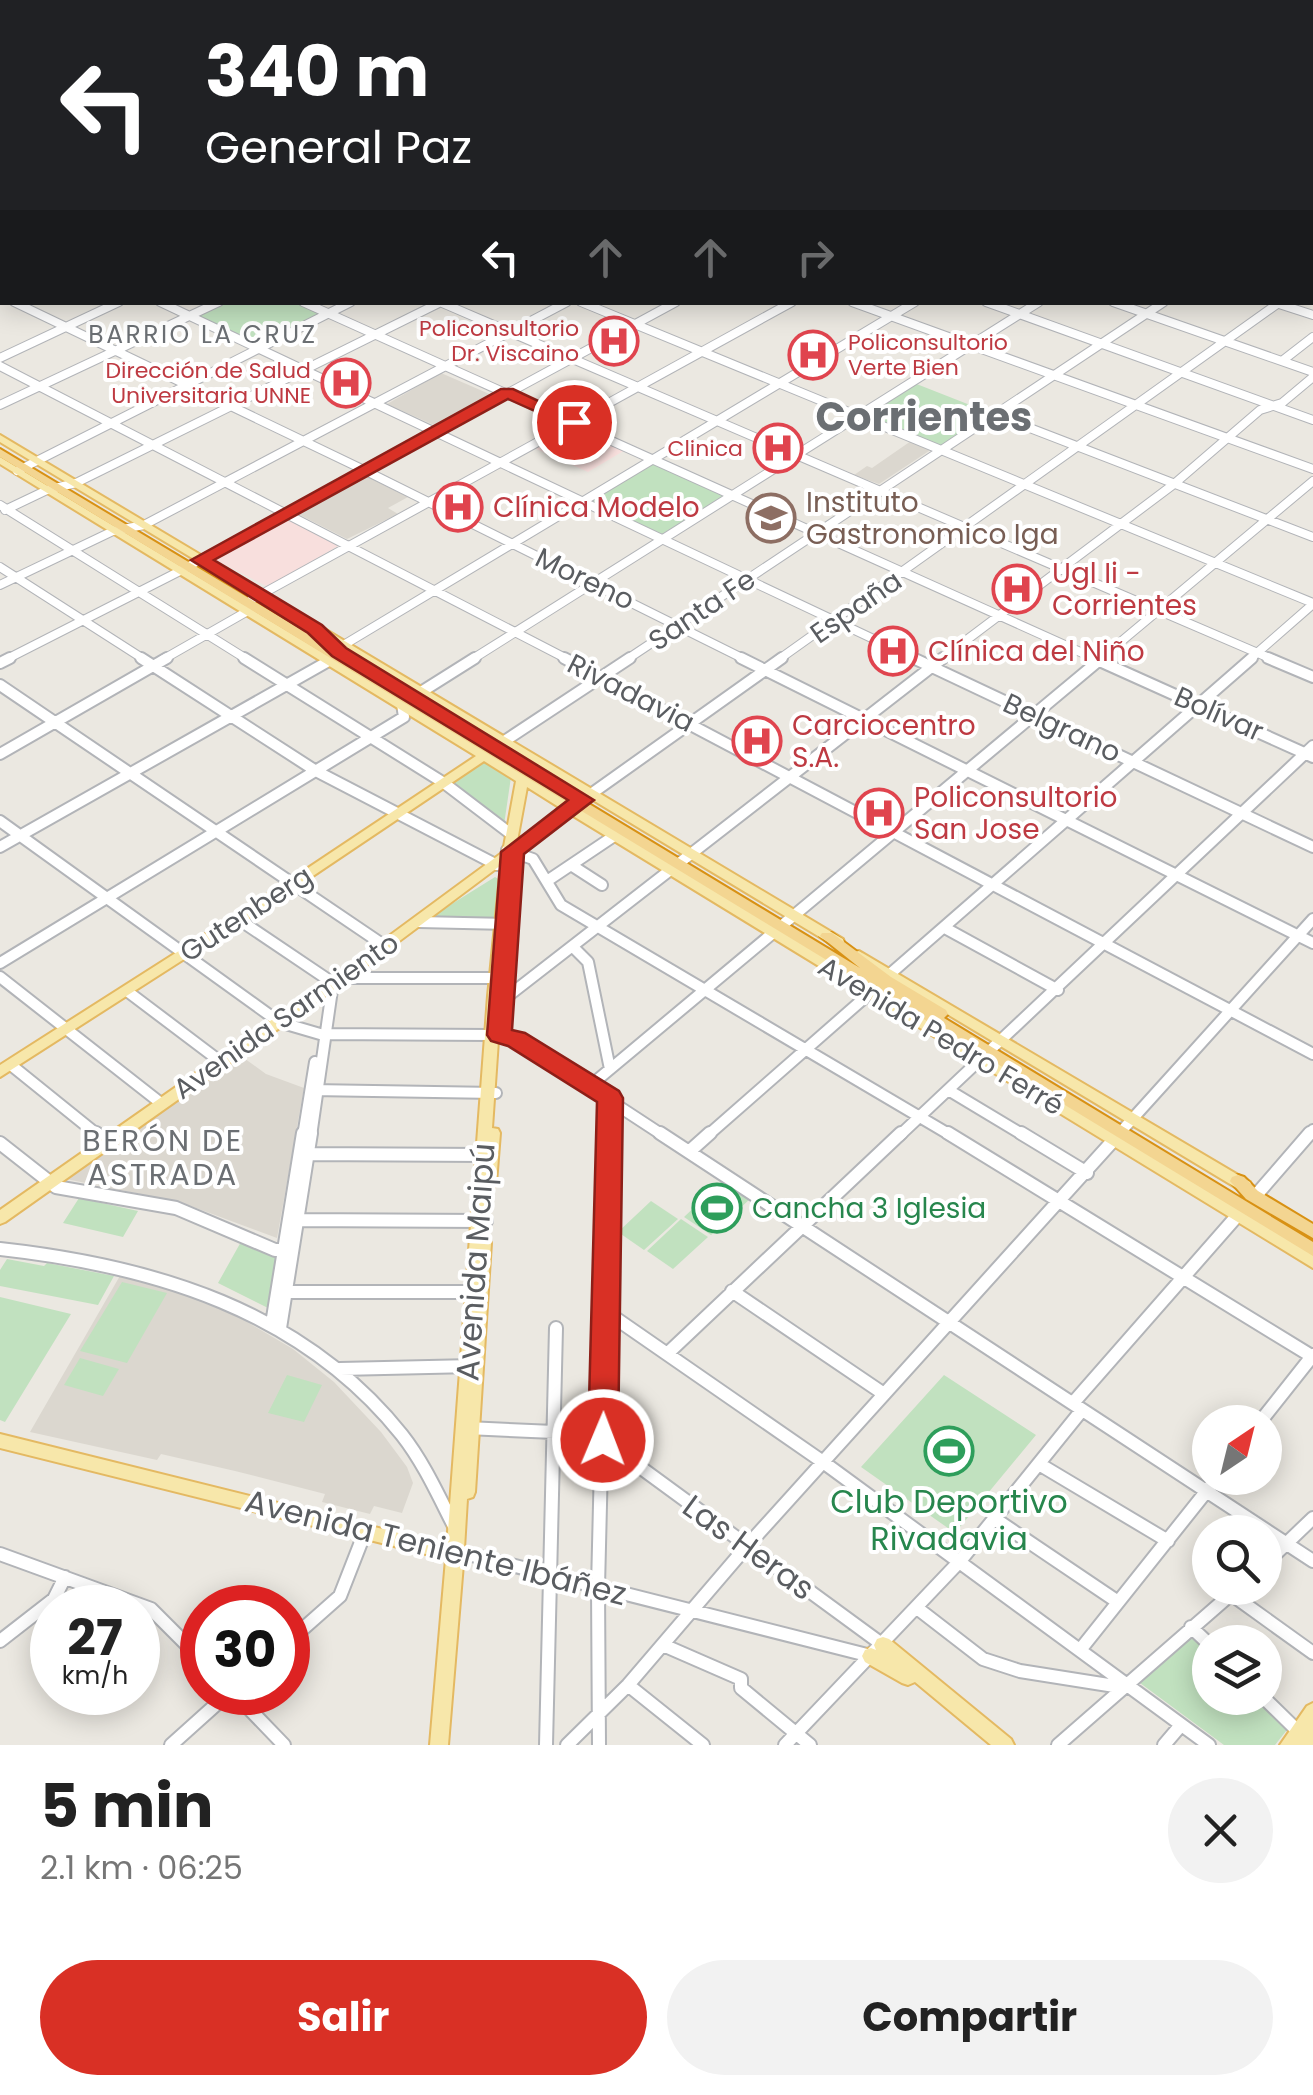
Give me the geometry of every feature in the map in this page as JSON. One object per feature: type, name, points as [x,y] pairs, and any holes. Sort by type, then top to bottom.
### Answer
[{"type":"highway","points":[[2,450],[580,802]]},
{"type":"highway","points":[[315,629],[336,655],[378,684],[410,699]]},
{"type":"highway","name":"Avenida Pedro Ferré","points":[[580,802],[784,925],[934,1022],[1125,1132],[1313,1252]]},
{"type":"highway","name":"Avenida Pedro Ferré","points":[[784,925],[892,979],[992,1052]]},
{"type":"highway","points":[[828,936],[892,979]]},
{"type":"highway","points":[[820,963],[934,1022]]},
{"type":"highway","name":"Avenida Pedro Ferré","points":[[1125,1132],[1313,1232]]},
{"type":"highway","points":[[1238,1182],[1252,1195],[1313,1232]]},
{"type":"highway","points":[[1240,1218],[1313,1252]]},
{"type":"main road","points":[[2,450],[190,565]]},
{"type":"main road","points":[[250,603],[315,629]]},
{"type":"main road","points":[[493,749],[545,767],[580,802]]},
{"type":"main road","points":[[493,749],[522,781],[580,802]]},
{"type":"main road","name":"Gutenberg","points":[[5,1069],[402,813],[493,749]]},
{"type":"main road","name":"Avenida Maipú","points":[[440,1743],[460,1555],[506,856],[522,781]]},
{"type":"main road","points":[[518,799],[518,832],[536,834]]},
{"type":"main road","name":"Avenida Sarmiento","points":[[0,1218],[337,981],[580,802]]},
{"type":"main road","name":"Avenida Pedro Ferré","points":[[580,802],[614,836],[681,863]]},
{"type":"main road","name":"Avenida Pedro Ferré","points":[[784,925],[828,936]]},
{"type":"main road","name":"Avenida Pedro Ferré","points":[[784,925],[820,963],[870,993],[992,1052]]},
{"type":"main road","name":"Avenida Pedro Ferré","points":[[1125,1132],[1238,1182],[1313,1232]]},
{"type":"main road","name":"Avenida Pedro Ferré","points":[[1125,1132],[1240,1218],[1313,1262]]},
{"type":"main road","name":"Avenida Maipú","points":[[460,1555],[457,1532],[467,1428]]},
{"type":"main road","name":"Avenida Teniente Ibáñez","points":[[0,1442],[460,1555]]},
{"type":"main road","name":"Las Heras","points":[[877,1651],[993,1745]]},
{"type":"main road","name":"Las Heras","points":[[877,1651],[1005,1745]]},
{"type":"main road","points":[[1304,1740],[1313,1712]]},
{"type":"street","name":"Moreno","points":[[20,305],[768,669],[1313,943]]},
{"type":"street","points":[[0,358],[114,305]]},
{"type":"street","name":"Belgrano","points":[[166,305],[1313,847]]},
{"type":"street","points":[[0,406],[213,305]]},
{"type":"street","name":"Bolívar","points":[[310,305],[1310,752]]},
{"type":"street","points":[[28,466],[346,305]]},
{"type":"street","points":[[2,509],[62,487],[155,444],[437,305]]},
{"type":"street","points":[[446,305],[1313,677]]},
{"type":"street","points":[[0,585],[225,482],[561,305]]},
{"type":"street","points":[[588,305],[1313,603],[993,884],[892,979]]},
{"type":"street","points":[[0,663],[140,592],[671,305]]},
{"type":"street","points":[[0,754],[154,668],[250,603],[787,305]]},
{"type":"street","points":[[860,305],[1313,469]]},
{"type":"street","points":[[0,847],[289,686],[433,590],[910,305]]},
{"type":"street","points":[[994,305],[1313,420]]},
{"type":"street","points":[[0,963],[404,717],[410,699],[1035,305]]},
{"type":"street","points":[[498,998],[573,947],[998,615],[1174,484],[1227,438],[1272,405],[1282,403],[1313,375],[1121,305]]},
{"type":"street","name":"Santa Fe","points":[[493,749],[1160,305]]},
{"type":"street","name":"España","points":[[580,802],[1275,305]]},
{"type":"street","points":[[1284,305],[1313,315]]},
{"type":"street","points":[[1282,361],[1313,337]]},
{"type":"street","name":"Rivadavia","points":[[0,366],[792,775],[1313,1054]]},
{"type":"street","points":[[996,415],[1313,537]]},
{"type":"street","points":[[591,1085],[1313,481]]},
{"type":"street","points":[[2,509],[444,783],[510,834]]},
{"type":"street","points":[[0,567],[316,771],[402,813],[506,856],[533,859],[561,904],[920,1116],[1313,1356],[1274,1405]]},
{"type":"street","points":[[0,684],[384,946]]},
{"type":"street","points":[[668,1353],[1310,752]]},
{"type":"street","points":[[0,820],[279,1022],[324,1034],[495,1035],[516,1039],[1192,1482]]},
{"type":"street","points":[[547,881],[614,836]]},
{"type":"street","points":[[571,865],[602,886]]},
{"type":"street","points":[[238,919],[337,981],[499,978]]},
{"type":"street","points":[[567,1745],[628,1685],[747,1546],[1125,1132],[1313,919]]},
{"type":"street","points":[[418,922],[504,924]]},
{"type":"street","points":[[945,928],[1058,990]]},
{"type":"street","points":[[573,947],[588,962],[610,1068]]},
{"type":"street","points":[[0,977],[162,1104]]},
{"type":"street","points":[[276,1326],[314,1090],[337,981]]},
{"type":"street","points":[[127,992],[221,1062]]},
{"type":"street","points":[[318,993],[324,1008],[324,1034]]},
{"type":"street","points":[[690,1150],[870,993]]},
{"type":"street","points":[[5,1069],[107,1142]]},
{"type":"street","points":[[314,1090],[492,1093]]},
{"type":"street","points":[[950,1091],[1087,1173]]},
{"type":"street","points":[[599,1745],[598,1588],[610,1098]]},
{"type":"street","points":[[1258,1193],[1313,1130]]},
{"type":"street","points":[[0,1142],[49,1183],[176,1208],[275,1250],[289,1249]]},
{"type":"street","points":[[305,1154],[487,1155]]},
{"type":"street","points":[[790,1739],[960,1561],[1183,1276],[1240,1218]]},
{"type":"street","points":[[293,1220],[482,1221]]},
{"type":"street","points":[[0,1249],[44,1252],[154,1273],[232,1302],[276,1326],[339,1369],[403,1437],[431,1479],[457,1532]]},
{"type":"street","points":[[732,1291],[884,1394]]},
{"type":"street","points":[[282,1292],[476,1292]]},
{"type":"street","points":[[605,1311],[824,1462],[1209,1745]]},
{"type":"street","points":[[546,1745],[556,1328]]},
{"type":"street","points":[[339,1369],[471,1366]]},
{"type":"street","name":"Las Heras","points":[[467,1428],[554,1432],[603,1440],[747,1546],[877,1651]]},
{"type":"street","points":[[1039,1464],[1168,1541]]},
{"type":"street","points":[[1080,1650],[1203,1495]]},
{"type":"street","points":[[1212,1495],[1313,1561]]},
{"type":"street","points":[[995,1518],[1118,1602]]},
{"type":"street","points":[[1282,1549],[1313,1518]]},
{"type":"street","points":[[310,1623],[340,1596],[366,1532]]},
{"type":"street","points":[[0,1554],[150,1609],[180,1638]]},
{"type":"street","name":"Avenida Teniente Ibáñez","points":[[460,1555],[690,1612],[877,1651]]},
{"type":"street","points":[[0,1642],[54,1598],[66,1578]]},
{"type":"street","points":[[1194,1625],[1218,1605]]},
{"type":"street","points":[[1252,1605],[1313,1653]]},
{"type":"street","points":[[916,1608],[983,1659],[1020,1671],[1124,1686]]},
{"type":"street","points":[[1058,1745],[1192,1627]]},
{"type":"street","points":[[662,1645],[741,1679],[741,1688],[790,1739],[810,1745]]},
{"type":"street","points":[[628,1685],[703,1745]]},
{"type":"street","points":[[171,1745],[206,1715]]},
{"type":"street","points":[[255,1715],[284,1745]]},
{"type":"street","points":[[1280,1715],[1304,1740]]},
{"type":"street","points":[[1164,1745],[1180,1724]]},
{"type":"shaded area","points":[[441,373],[494,396],[436,426],[387,404]]},
{"type":"shaded area","points":[[585,430],[627,449],[588,472],[534,448],[549,439],[560,444]]},
{"type":"shaded area","points":[[911,441],[932,449],[879,484],[854,475],[867,466],[872,468]]},
{"type":"shaded area","points":[[364,475],[408,497],[388,508],[398,514],[347,539],[296,513]]},
{"type":"shaded area","points":[[283,517],[338,546],[268,587],[210,557]]},
{"type":"shaded area","points":[[241,1056],[266,1074],[304,1088],[277,1238],[180,1202],[66,1179]]},
{"type":"shaded area","points":[[121,1274],[200,1299],[237,1316],[293,1349],[334,1382],[381,1432],[407,1467],[413,1483],[402,1513],[374,1506],[370,1514],[322,1502],[325,1494],[235,1471],[161,1454],[157,1460],[30,1432]]},
{"type":"green space","points":[[216,305],[303,305],[321,313],[263,345],[253,345],[195,318]]},
{"type":"green space","points":[[914,383],[993,414],[940,446],[866,418],[865,413]]},
{"type":"green space","points":[[654,462],[727,495],[662,534],[588,500]]},
{"type":"green space","points":[[481,760],[511,777],[504,825],[449,783]]},
{"type":"green space","points":[[495,877],[500,880],[496,921],[426,920]]},
{"type":"green space","name":"Cancha 3 Iglesia","points":[[722,1181],[750,1199],[711,1235],[684,1217]]},
{"type":"green space","points":[[79,1198],[138,1211],[123,1237],[63,1223]]},
{"type":"green space","points":[[651,1201],[678,1219],[644,1250],[618,1232]]},
{"type":"green space","points":[[681,1219],[708,1237],[673,1269],[647,1251]]},
{"type":"green space","points":[[242,1240],[277,1257],[270,1309],[218,1283]]},
{"type":"green space","points":[[7,1259],[114,1276],[98,1305],[0,1286],[0,1270]]},
{"type":"green space","points":[[122,1282],[167,1293],[127,1363],[80,1351]]},
{"type":"green space","points":[[0,1297],[71,1314],[5,1422],[0,1420]]},
{"type":"green space","points":[[80,1358],[119,1369],[103,1396],[64,1385]]},
{"type":"green space","points":[[287,1375],[322,1385],[304,1422],[268,1413]]},
{"type":"green space","name":"Club Deportivo Rivadavia","points":[[944,1375],[1036,1435],[955,1533],[861,1467]]},
{"type":"green space","points":[[1190,1634],[1192,1715],[1278,1715],[1290,1726],[1275,1745],[1224,1745],[1136,1680]]},
{"type":"place","name":"Policonsultorio Dr. Viscaino","points":[[614,341]]},
{"type":"place","name":"Policonsultorio Verte Bien","points":[[813,355]]},
{"type":"place","name":"Dirección de Salud Universitaria UNNE","points":[[346,383]]},
{"type":"place","name":"Clinica","points":[[778,448]]},
{"type":"place","name":"Clínica Modelo","points":[[458,507]]},
{"type":"place","name":"Instituto Gastronomico Iga","points":[[771,518]]},
{"type":"place","name":"Ugl Ii - Corrientes","points":[[1017,589]]},
{"type":"place","name":"Clínica del Niño","points":[[893,651]]},
{"type":"place","name":"Carciocentro S.A.","points":[[757,741]]},
{"type":"place","name":"Policonsultorio San Jose","points":[[879,813]]},
{"type":"place","name":"Cancha 3 Iglesia","points":[[717,1208]]},
{"type":"place","name":"Club Deportivo Rivadavia","points":[[949,1451]]},
{"type":"district","name":"BARRIO LA CRUZ","points":[[203,334]]},
{"type":"district","name":"Corrientes","points":[[924,417]]},
{"type":"district","name":"BERÓN DE ASTRADA","points":[[163,1157]]},
{"type":"route","points":[[574,422],[507,393],[200,560],[315,629],[339,652],[583,800],[512,852],[500,1035],[516,1039],[610,1098],[603,1440]]}]
